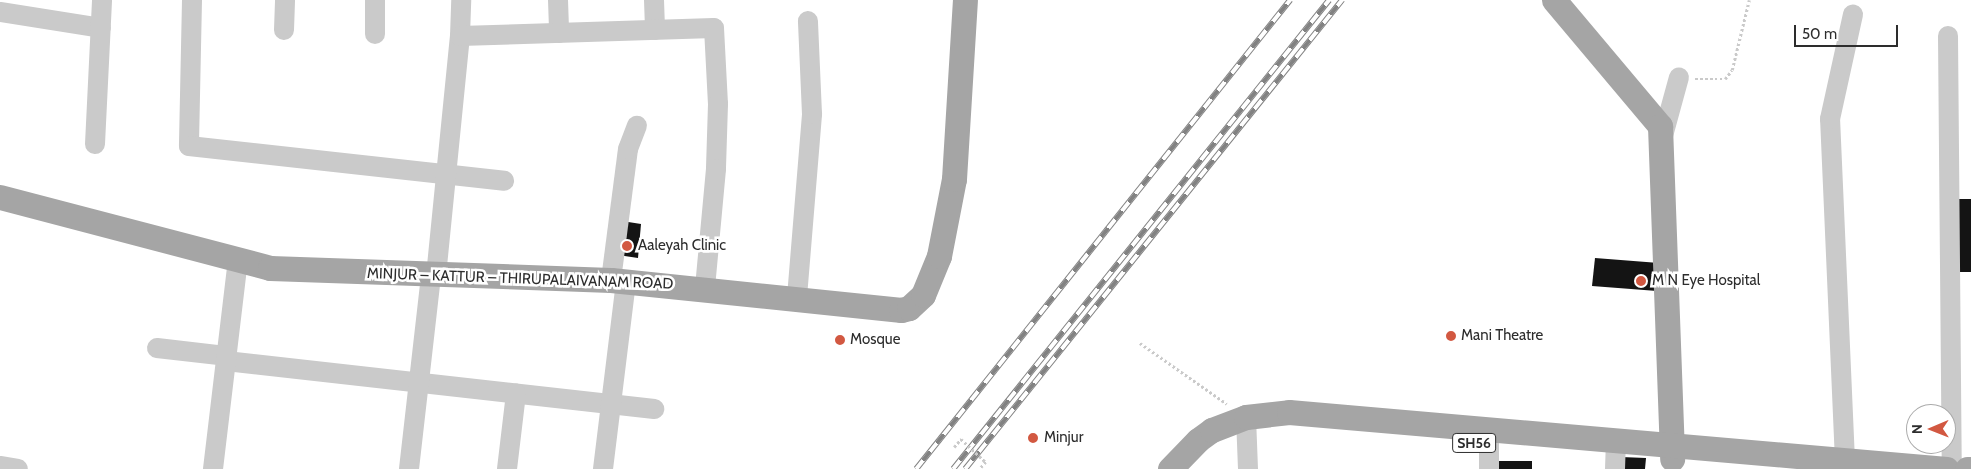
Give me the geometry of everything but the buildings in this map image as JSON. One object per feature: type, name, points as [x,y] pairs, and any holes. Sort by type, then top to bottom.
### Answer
[{"type":"main road","name":"MINJUR – KATTUR – THIRUPALAIVANAM ROAD","points":[[0,197],[270,268],[433,276],[618,281],[797,297],[892,310],[909,308],[923,295],[939,256],[954,178],[965,0]]},
{"type":"main road","points":[[1554,0],[1660,126],[1672,452]]},
{"type":"main road","name":"SH56","points":[[1170,469],[1212,430],[1246,425],[1289,412],[1320,414],[1489,448],[1615,455],[1672,452],[1845,461],[1947,469]]},
{"type":"main road","name":"SH56","points":[[1191,469],[1221,443],[1246,425]]},
{"type":"main road","name":"SH56","points":[[1672,452],[1769,469]]},
{"type":"street","points":[[95,144],[102,0]]},
{"type":"street","points":[[192,0],[189,146],[504,181]]},
{"type":"street","points":[[284,30],[285,0]]},
{"type":"street","points":[[375,0],[375,34]]},
{"type":"street","points":[[409,469],[418,383],[446,175],[460,36],[461,0]]},
{"type":"street","points":[[558,0],[559,33]]},
{"type":"street","points":[[654,0],[655,30]]},
{"type":"street","points":[[0,12],[101,28]]},
{"type":"street","points":[[1845,461],[1830,119],[1853,14]]},
{"type":"street","points":[[797,297],[812,114],[808,21]]},
{"type":"street","points":[[460,36],[714,28],[718,104],[716,170],[706,288]]},
{"type":"street","points":[[1948,36],[1952,469]]},
{"type":"street","points":[[1660,145],[1679,77]]},
{"type":"street","points":[[603,469],[611,404],[628,149],[636,126]]},
{"type":"street","points":[[213,469],[238,259]]},
{"type":"street","points":[[158,348],[418,383],[654,409]]},
{"type":"street","points":[[507,469],[516,394]]},
{"type":"street","points":[[1246,425],[1248,469]]},
{"type":"street","points":[[0,466],[18,469]]},
{"type":"path","points":[[1679,77],[1726,79],[1732,70],[1749,0]]},
{"type":"path","points":[[1140,343],[1246,425]]},
{"type":"path","points":[[954,447],[961,440],[986,462],[980,469]]},
{"type":"railway","points":[[916,469],[1290,0]]},
{"type":"railway","points":[[953,469],[1329,0]]},
{"type":"railway","points":[[965,469],[1342,0]]},
{"type":"place","name":"Aaleyah Clinic","points":[[627,246]]},
{"type":"place","name":"M N Eye Hospital","points":[[1641,281]]},
{"type":"place","name":"Mani Theatre","points":[[1451,336]]},
{"type":"place","name":"Mosque","points":[[840,340]]},
{"type":"place","name":"Minjur","points":[[1033,438]]}]
